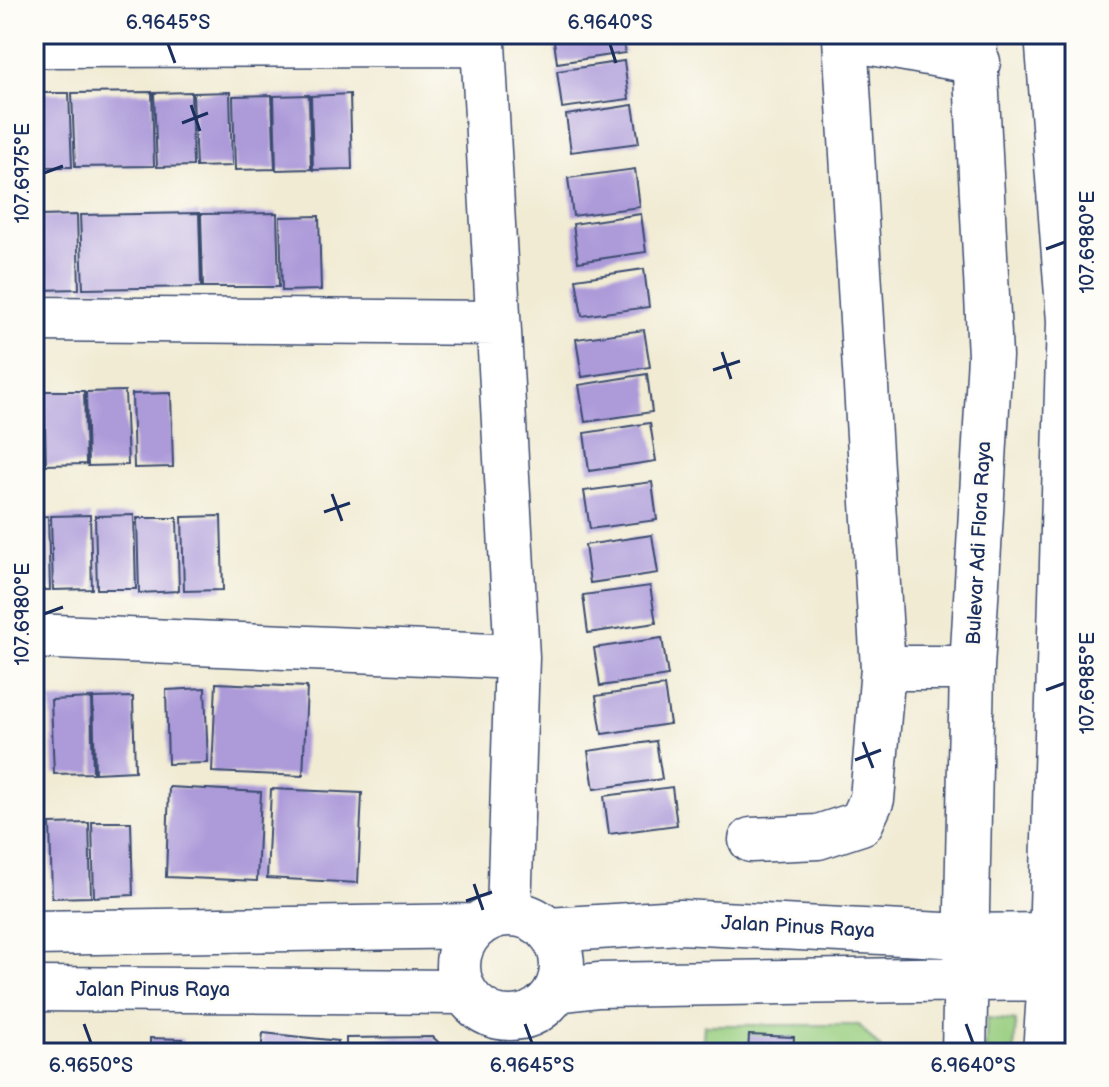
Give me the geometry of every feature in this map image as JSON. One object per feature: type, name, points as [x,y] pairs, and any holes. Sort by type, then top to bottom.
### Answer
[{"type":"street","points":[[1045,1053],[1050,978],[1069,321],[1047,34]]},
{"type":"street","points":[[751,840],[818,837],[861,823],[872,799],[883,668],[844,36],[976,48]]},
{"type":"street","points":[[34,45],[483,39],[517,657],[511,923]]},
{"type":"street","name":"Bulevar Adi Flora Raya","points":[[964,1053],[967,982],[964,936],[972,668],[990,356],[976,48]]},
{"type":"street","points":[[34,319],[497,323]]},
{"type":"street","points":[[34,636],[517,657]]},
{"type":"street","points":[[883,668],[972,668]]},
{"type":"street","name":"Jalan Pinus Raya","points":[[34,933],[680,922],[964,936],[1049,935]]},
{"type":"street","points":[[511,923],[559,948],[563,968],[558,990],[514,1036],[464,992],[458,975],[458,957],[464,940],[511,923]]},
{"type":"street","points":[[558,990],[598,985],[967,982],[1050,978]]},
{"type":"street","name":"Jalan Pinus Raya","points":[[34,989],[464,992]]},
{"type":"green space","points":[[987,1018],[1016,1021],[1014,1053],[985,1053]]},
{"type":"green space","points":[[704,1025],[859,1025],[885,1053],[702,1053]]},
{"type":"building","points":[[553,34],[622,34],[625,53],[557,63]]},
{"type":"building","points":[[624,61],[629,99],[562,108],[557,71]]},
{"type":"building","points":[[152,92],[154,166],[75,167],[72,93]]},
{"type":"building","points":[[191,92],[193,166],[157,167],[154,93]]},
{"type":"building","points":[[230,92],[232,166],[196,167],[193,93]]},
{"type":"building","points":[[34,93],[69,93],[72,167],[36,167]]},
{"type":"building","points":[[350,94],[352,169],[313,170],[311,96]]},
{"type":"building","points":[[272,95],[275,169],[235,170],[233,96]]},
{"type":"building","points":[[309,95],[311,169],[276,170],[274,96]]},
{"type":"building","points":[[633,105],[639,143],[571,152],[566,115]]},
{"type":"building","points":[[635,169],[640,207],[573,216],[568,178]]},
{"type":"building","points":[[199,213],[201,287],[83,289],[80,215]]},
{"type":"building","points":[[277,213],[279,287],[203,287],[201,214]]},
{"type":"building","points":[[641,214],[646,252],[578,262],[573,224]]},
{"type":"building","points":[[77,215],[79,289],[40,290],[39,216]]},
{"type":"building","points":[[319,216],[321,290],[282,291],[280,217]]},
{"type":"building","points":[[34,238],[37,238],[38,290],[34,290]]},
{"type":"building","points":[[644,269],[649,307],[582,316],[576,279]]},
{"type":"building","points":[[644,330],[650,367],[582,377],[576,339]]},
{"type":"building","points":[[647,374],[652,412],[585,422],[579,385]]},
{"type":"building","points":[[34,391],[41,391],[44,465],[34,465]]},
{"type":"building","points":[[44,391],[84,391],[86,464],[46,465]]},
{"type":"building","points":[[125,391],[128,465],[88,466],[86,392]]},
{"type":"building","points":[[171,393],[173,467],[134,468],[132,394]]},
{"type":"building","points":[[650,423],[656,461],[589,471],[584,433]]},
{"type":"building","points":[[652,482],[657,520],[590,529],[584,491]]},
{"type":"building","points":[[90,515],[92,589],[53,590],[51,516]]},
{"type":"building","points":[[134,515],[136,589],[97,589],[95,516]]},
{"type":"building","points":[[48,516],[50,590],[34,590],[34,517]]},
{"type":"building","points":[[221,516],[223,590],[184,591],[182,517]]},
{"type":"building","points":[[137,518],[177,518],[179,591],[139,593]]},
{"type":"building","points":[[652,535],[658,573],[590,583],[585,545]]},
{"type":"building","points":[[650,586],[656,623],[588,633],[583,595]]},
{"type":"building","points":[[662,638],[668,676],[600,686],[594,648]]},
{"type":"building","points":[[216,683],[307,687],[303,776],[212,772]]},
{"type":"building","points":[[664,686],[670,724],[602,734],[596,696]]},
{"type":"building","points":[[205,688],[208,763],[168,764],[166,690]]},
{"type":"building","points":[[133,697],[135,771],[95,773],[93,698]]},
{"type":"building","points":[[91,698],[93,773],[54,774],[51,700]]},
{"type":"building","points":[[656,741],[662,779],[594,789],[588,751]]},
{"type":"building","points":[[169,787],[261,792],[257,881],[166,877]]},
{"type":"building","points":[[672,787],[677,825],[609,834],[604,796]]},
{"type":"building","points":[[271,789],[362,793],[358,883],[267,878]]},
{"type":"building","points":[[92,822],[131,822],[133,895],[94,897]]},
{"type":"building","points":[[89,823],[91,897],[52,898],[50,824]]},
{"type":"building","points":[[263,1033],[338,1041],[337,1053],[261,1053]]},
{"type":"building","points":[[749,1035],[794,1037],[793,1053],[748,1053]]},
{"type":"building","points":[[433,1037],[441,1045],[441,1053],[346,1053],[346,1038]]},
{"type":"building","points":[[150,1038],[183,1039],[183,1053],[150,1053]]}]
